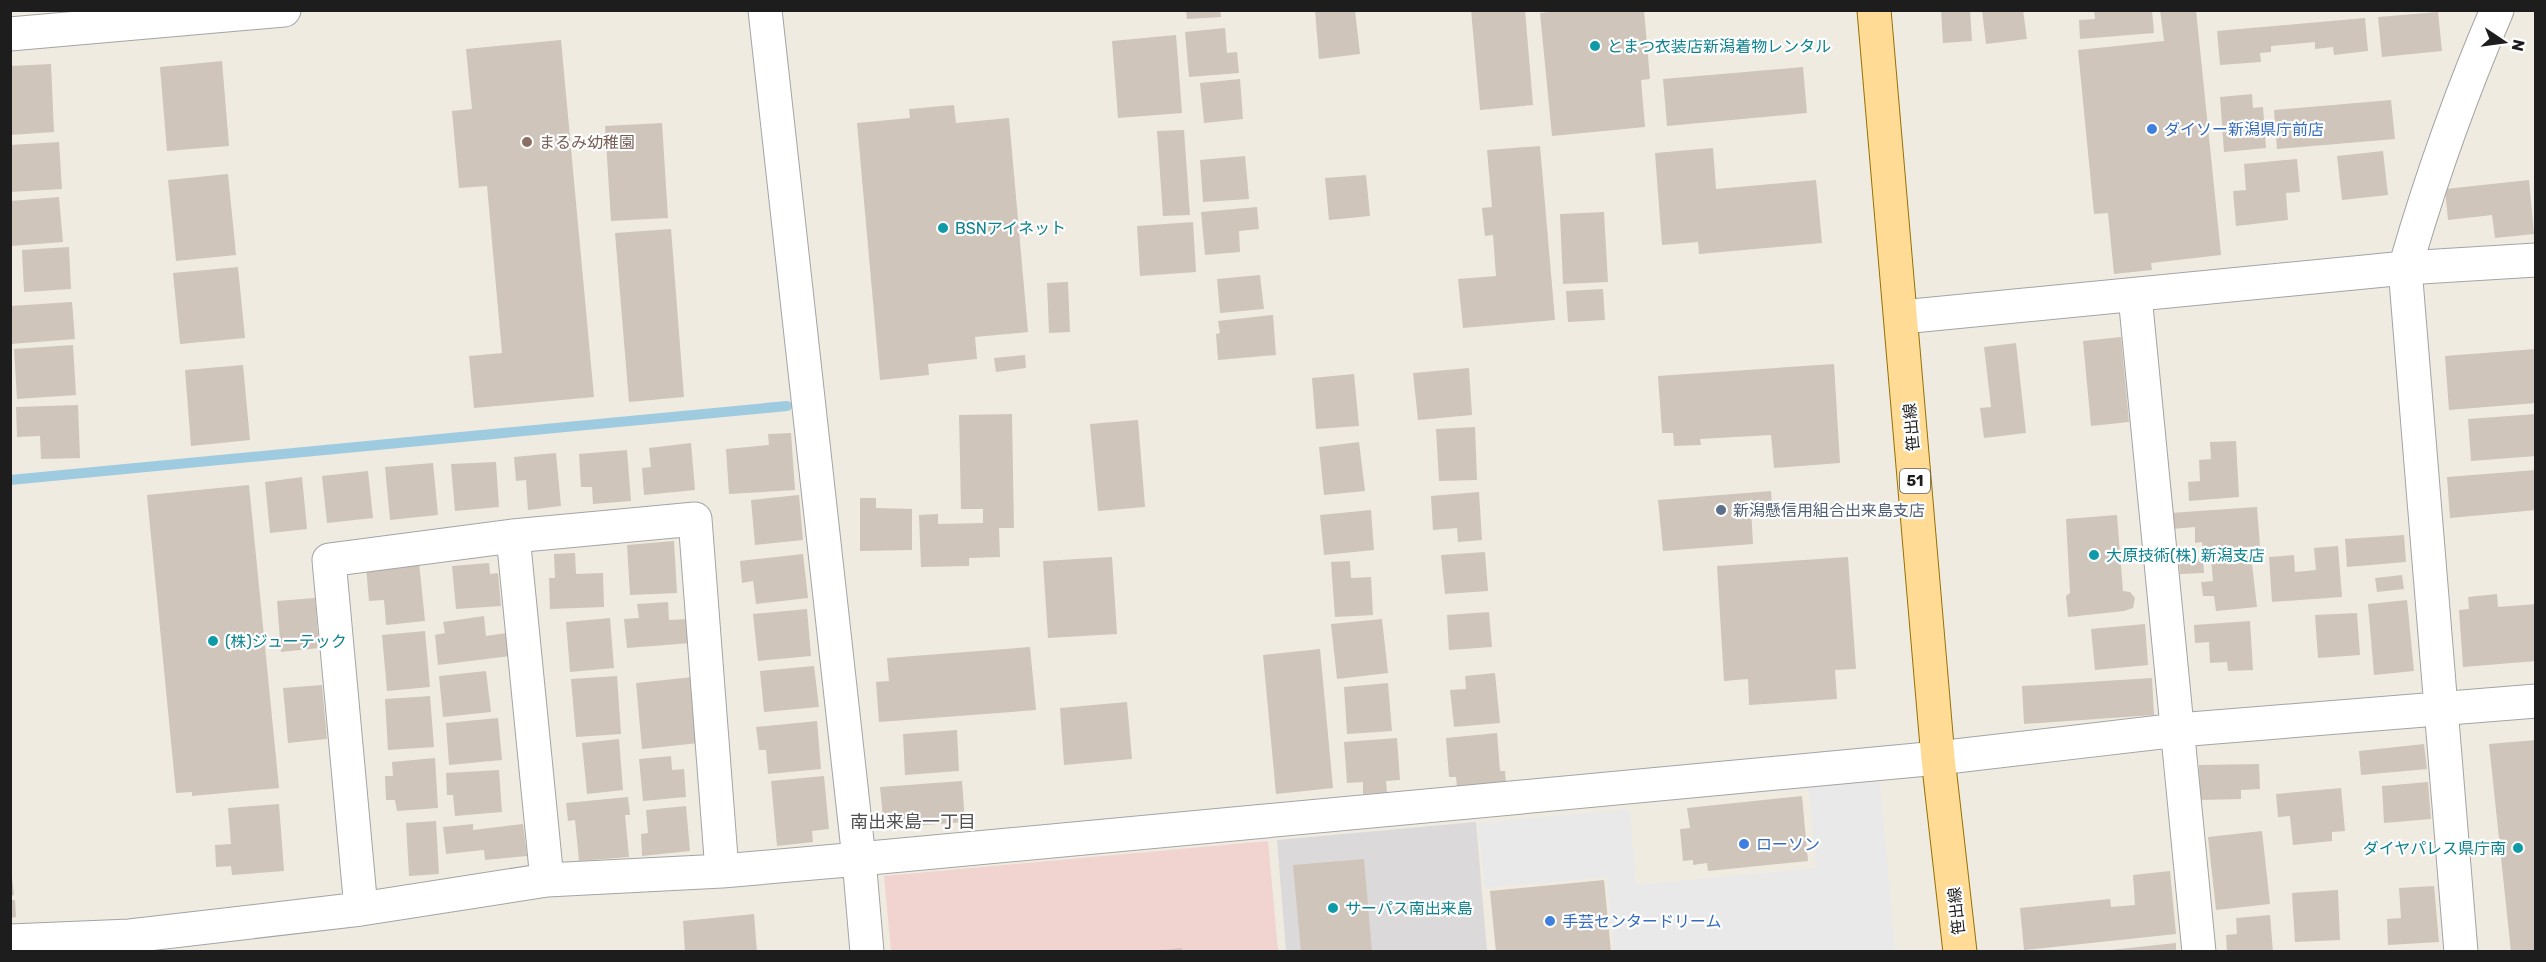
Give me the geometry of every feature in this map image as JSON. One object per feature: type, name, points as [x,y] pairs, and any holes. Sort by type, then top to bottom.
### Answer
[{"type":"main road","name":"笹出線","points":[[1874,10],[1938,758],[1960,951]]},
{"type":"street","points":[[10,34],[154,16],[284,10]]},
{"type":"street","points":[[765,10],[859,859],[867,951]]},
{"type":"street","points":[[2461,951],[2405,268],[2424,200],[2497,10]]},
{"type":"street","points":[[1902,317],[2405,268],[2535,260]]},
{"type":"street","points":[[2135,296],[2199,951]]},
{"type":"street","points":[[361,909],[329,560],[513,536],[695,519],[722,871]]},
{"type":"street","points":[[513,536],[547,880]]},
{"type":"street","points":[[10,941],[131,944],[547,880],[722,871],[859,859],[1938,758],[2178,730],[2535,701]]},
{"type":"shaded area","points":[[1880,781],[1895,951],[1614,951],[1607,877],[1485,888],[1478,823],[1630,809],[1636,885],[1816,868],[1809,787]]},
{"type":"shaded area","points":[[1476,822],[1487,951],[1286,951],[1277,840]]},
{"type":"shaded area","points":[[1268,841],[1278,951],[891,951],[884,876]]},
{"type":"building","points":[[1186,10],[1220,10],[1221,17],[1187,19]]},
{"type":"building","points":[[1315,10],[1355,10],[1360,54],[1319,59]]},
{"type":"building","points":[[1471,10],[1525,10],[1533,105],[1480,110]]},
{"type":"building","name":"とまつ衣装店新潟着物レンタル","points":[[1569,10],[1644,10],[1650,79],[1641,80],[1645,127],[1552,136],[1540,13]]},
{"type":"building","points":[[1941,10],[1970,10],[1972,41],[1943,43]]},
{"type":"building","points":[[1982,10],[2023,10],[2027,39],[1986,44]]},
{"type":"building","points":[[2094,10],[2152,10],[2154,33],[2080,39],[2079,20],[2095,19]]},
{"type":"building","points":[[2160,10],[2196,10],[2221,255],[2151,263],[2152,270],[2114,274],[2108,213],[2094,214],[2078,50],[2164,41]]},
{"type":"building","points":[[2438,12],[2442,51],[2382,57],[2378,17]]},
{"type":"building","points":[[2365,18],[2368,51],[2334,55],[2333,47],[2315,49],[2315,42],[2271,46],[2271,52],[2260,53],[2261,62],[2220,65],[2217,31]]},
{"type":"building","points":[[1225,28],[1227,53],[1237,52],[1239,73],[1189,77],[1185,32]]},
{"type":"building","points":[[1176,35],[1182,113],[1118,118],[1112,41]]},
{"type":"building","points":[[561,40],[594,397],[474,408],[469,356],[502,353],[487,186],[459,188],[452,111],[472,109],[466,49]]},
{"type":"building","points":[[222,61],[229,146],[167,151],[160,67]]},
{"type":"building","points":[[51,64],[54,132],[10,135],[10,66]]},
{"type":"building","points":[[1803,67],[1807,113],[1667,126],[1663,79]]},
{"type":"building","points":[[1240,79],[1243,119],[1204,123],[1200,83]]},
{"type":"building","points":[[2252,94],[2253,108],[2263,107],[2266,148],[2224,152],[2220,97]]},
{"type":"building","points":[[2391,100],[2395,139],[2277,149],[2274,110]]},
{"type":"building","name":"BSNアイネット","points":[[954,105],[956,123],[1009,118],[1028,332],[975,337],[977,359],[928,364],[929,375],[880,380],[857,123],[910,118],[909,109]]},
{"type":"building","points":[[662,123],[668,218],[611,221],[605,126]]},
{"type":"building","points":[[1184,130],[1190,215],[1163,216],[1157,131]]},
{"type":"building","points":[[59,142],[62,189],[10,192],[10,145]]},
{"type":"building","points":[[1540,146],[1555,320],[1463,328],[1458,279],[1496,276],[1493,235],[1485,236],[1482,208],[1492,207],[1487,150]]},
{"type":"building","points":[[1713,148],[1716,189],[1816,180],[1822,243],[1699,254],[1698,242],[1662,245],[1655,153]]},
{"type":"building","points":[[2383,151],[2388,195],[2342,200],[2337,156]]},
{"type":"building","points":[[1245,156],[1249,199],[1203,202],[1200,160]]},
{"type":"building","points":[[2297,159],[2300,192],[2286,193],[2288,220],[2236,226],[2233,191],[2246,190],[2244,164]]},
{"type":"building","points":[[228,174],[236,255],[176,261],[168,180]]},
{"type":"building","points":[[1366,175],[1370,216],[1329,220],[1325,178]]},
{"type":"building","points":[[2529,180],[2534,234],[2495,238],[2492,215],[2448,220],[2445,189]]},
{"type":"building","points":[[59,197],[63,242],[11,246],[10,201]]},
{"type":"building","points":[[1257,207],[1259,229],[1239,231],[1240,252],[1205,255],[1201,212]]},
{"type":"building","points":[[1604,212],[1608,282],[1563,284],[1560,214]]},
{"type":"building","points":[[1193,222],[1196,272],[1140,276],[1137,226]]},
{"type":"building","points":[[671,229],[684,397],[629,402],[615,233]]},
{"type":"building","points":[[69,247],[71,289],[24,292],[22,250]]},
{"type":"building","points":[[238,267],[245,338],[180,344],[173,273]]},
{"type":"building","points":[[1260,275],[1264,309],[1220,313],[1217,279]]},
{"type":"building","points":[[1068,282],[1070,332],[1049,333],[1047,283]]},
{"type":"building","points":[[1603,289],[1605,320],[1568,322],[1566,291]]},
{"type":"building","points":[[72,302],[75,339],[10,344],[10,306]]},
{"type":"building","points":[[1273,315],[1276,355],[1218,360],[1216,334],[1220,333],[1218,321]]},
{"type":"building","points":[[2121,337],[2129,422],[2091,426],[2083,341]]},
{"type":"building","points":[[2016,343],[2026,433],[1984,438],[1980,408],[1991,407],[1984,347]]},
{"type":"building","points":[[73,345],[76,395],[17,399],[14,349]]},
{"type":"building","points":[[2536,349],[2536,403],[2449,410],[2445,356]]},
{"type":"building","points":[[1025,355],[1026,368],[996,372],[994,358]]},
{"type":"building","points":[[1834,364],[1840,463],[1774,468],[1771,435],[1700,439],[1701,445],[1674,446],[1673,433],[1662,433],[1658,376]]},
{"type":"building","points":[[243,365],[250,440],[191,446],[185,370]]},
{"type":"building","points":[[1469,368],[1472,415],[1418,420],[1413,373]]},
{"type":"building","points":[[1354,374],[1359,426],[1316,429],[1312,378]]},
{"type":"building","points":[[78,405],[80,458],[41,459],[40,436],[17,437],[16,407]]},
{"type":"building","points":[[1012,414],[1014,528],[999,528],[1000,557],[969,558],[969,566],[921,567],[919,515],[938,514],[938,524],[983,523],[983,509],[961,509],[959,415]]},
{"type":"building","points":[[2536,414],[2536,456],[2471,461],[2468,419]]},
{"type":"building","points":[[1138,420],[1145,507],[1098,511],[1090,424]]},
{"type":"building","points":[[1475,427],[1477,480],[1439,481],[1436,429]]},
{"type":"building","points":[[791,433],[795,490],[729,494],[726,449],[769,445],[768,434]]},
{"type":"building","points":[[2236,441],[2239,497],[2189,501],[2188,482],[2200,481],[2199,460],[2211,459],[2210,442]]},
{"type":"building","points":[[1359,442],[1365,491],[1324,495],[1319,447]]},
{"type":"building","points":[[691,443],[695,490],[644,495],[642,468],[651,467],[649,448]]},
{"type":"building","points":[[627,450],[631,501],[593,504],[592,487],[581,487],[579,454]]},
{"type":"building","points":[[556,453],[561,506],[528,510],[526,480],[516,481],[514,457]]},
{"type":"building","points":[[496,462],[499,507],[455,511],[451,464]]},
{"type":"building","points":[[433,463],[438,515],[390,520],[385,467]]},
{"type":"building","points":[[2536,470],[2536,510],[2450,518],[2447,477]]},
{"type":"building","points":[[368,471],[373,518],[327,523],[322,476]]},
{"type":"building","points":[[302,477],[307,529],[270,533],[265,482]]},
{"type":"building","name":"(株)ジューテック","points":[[249,485],[279,788],[192,796],[192,792],[176,793],[147,495]]},
{"type":"building","points":[[1771,491],[1772,506],[1751,508],[1753,544],[1663,551],[1658,500]]},
{"type":"building","points":[[1479,492],[1482,540],[1458,542],[1457,528],[1433,530],[1431,496]]},
{"type":"building","points":[[799,495],[803,540],[755,545],[751,500]]},
{"type":"building","points":[[860,498],[876,498],[876,508],[912,509],[912,550],[860,551]]},
{"type":"building","points":[[2257,507],[2260,546],[2203,550],[2202,542],[2195,543],[2195,527],[2171,529],[2170,513]]},
{"type":"building","points":[[1371,510],[1374,550],[1324,555],[1320,515]]},
{"type":"building","name":"大原技術(株) 新潟支店","points":[[2117,515],[2123,591],[2130,592],[2135,598],[2133,608],[2068,617],[2066,596],[2070,593],[2066,519]]},
{"type":"building","points":[[2404,535],[2406,562],[2347,567],[2345,539]]},
{"type":"building","points":[[674,541],[677,593],[630,595],[627,545]]},
{"type":"building","points":[[2338,546],[2342,597],[2272,602],[2269,557],[2294,555],[2295,572],[2316,570],[2314,548]]},
{"type":"building","points":[[1485,552],[1488,591],[1445,594],[1441,555]]},
{"type":"building","points":[[575,553],[576,574],[603,573],[604,607],[550,609],[549,578],[555,578],[554,554]]},
{"type":"building","points":[[803,554],[808,598],[756,604],[753,581],[742,583],[740,561]]},
{"type":"building","points":[[2251,555],[2257,607],[2216,611],[2214,596],[2203,596],[2201,582],[2213,581],[2211,558]]},
{"type":"building","points":[[1112,557],[1117,634],[1048,638],[1043,561]]},
{"type":"building","points":[[1848,557],[1856,669],[1835,670],[1837,699],[1749,705],[1748,679],[1724,681],[1717,566]]},
{"type":"building","points":[[2203,559],[2204,573],[2180,574],[2179,561]]},
{"type":"building","points":[[1350,561],[1351,578],[1371,577],[1373,615],[1335,617],[1331,562]]},
{"type":"building","points":[[419,562],[425,621],[386,625],[384,600],[369,601],[366,567]]},
{"type":"building","points":[[489,563],[490,574],[498,573],[501,606],[456,609],[452,566]]},
{"type":"building","points":[[2402,575],[2404,589],[2377,592],[2375,578]]},
{"type":"building","points":[[2497,594],[2498,607],[2536,604],[2536,661],[2463,667],[2459,610],[2469,609],[2468,597]]},
{"type":"building","points":[[315,598],[319,648],[281,652],[277,601]]},
{"type":"building","points":[[2407,600],[2414,671],[2374,675],[2368,604]]},
{"type":"building","points":[[668,602],[669,620],[689,619],[691,643],[627,648],[624,619],[639,618],[637,604]]},
{"type":"building","points":[[807,609],[811,656],[758,661],[753,614]]},
{"type":"building","points":[[1489,612],[1492,647],[1449,650],[1447,615]]},
{"type":"building","points":[[2357,613],[2360,655],[2318,658],[2315,615]]},
{"type":"building","points":[[484,616],[486,636],[507,633],[510,656],[438,665],[435,635],[445,633],[443,622]]},
{"type":"building","points":[[610,618],[614,668],[570,672],[566,622]]},
{"type":"building","points":[[1382,619],[1388,673],[1337,679],[1331,624]]},
{"type":"building","points":[[2250,621],[2253,670],[2228,671],[2227,662],[2210,663],[2209,642],[2195,643],[2194,625]]},
{"type":"building","points":[[2145,624],[2148,665],[2095,670],[2091,629]]},
{"type":"building","points":[[425,631],[430,687],[387,691],[382,635]]},
{"type":"building","points":[[1030,647],[1036,710],[879,722],[876,682],[889,681],[887,658]]},
{"type":"building","points":[[1320,649],[1333,788],[1276,794],[1263,655]]},
{"type":"building","points":[[814,666],[819,707],[764,712],[760,671]]},
{"type":"building","points":[[486,671],[491,712],[443,717],[439,676]]},
{"type":"building","points":[[1495,673],[1500,723],[1454,727],[1450,690],[1466,689],[1465,676]]},
{"type":"building","points":[[617,676],[621,734],[576,737],[571,679]]},
{"type":"building","points":[[693,677],[699,743],[642,749],[636,683]]},
{"type":"building","points":[[2152,678],[2154,715],[2024,724],[2022,686]]},
{"type":"building","points":[[1388,683],[1392,731],[1347,734],[1344,687]]},
{"type":"building","points":[[322,685],[327,739],[288,743],[283,688]]},
{"type":"building","points":[[430,696],[434,747],[388,750],[385,699]]},
{"type":"building","points":[[1127,702],[1132,759],[1064,765],[1060,708]]},
{"type":"building","points":[[498,718],[502,760],[449,765],[446,723]]},
{"type":"building","points":[[817,721],[821,769],[768,774],[766,750],[759,750],[756,727]]},
{"type":"building","points":[[957,730],[959,771],[905,775],[903,734]]},
{"type":"building","points":[[1497,733],[1500,771],[1505,771],[1506,783],[1457,787],[1456,777],[1449,777],[1446,738]]},
{"type":"building","points":[[1397,738],[1400,780],[1386,781],[1387,793],[1363,794],[1363,782],[1347,783],[1344,742]]},
{"type":"building","points":[[619,739],[623,790],[587,794],[582,743]]},
{"type":"building","name":"ダイヤパレス県庁南","points":[[2536,740],[2536,952],[2511,952],[2489,744]]},
{"type":"building","points":[[2424,744],[2427,769],[2361,775],[2359,751]]},
{"type":"building","points":[[671,756],[672,770],[684,769],[686,797],[643,801],[639,759]]},
{"type":"building","points":[[435,758],[438,808],[397,811],[395,800],[386,800],[385,776],[393,776],[392,762]]},
{"type":"building","points":[[2259,764],[2260,789],[2241,790],[2241,799],[2200,800],[2199,765]]},
{"type":"building","points":[[499,770],[502,812],[455,816],[453,795],[447,795],[446,773]]},
{"type":"building","points":[[824,776],[829,829],[812,831],[813,842],[777,846],[771,781]]},
{"type":"building","points":[[962,781],[965,822],[884,828],[880,787]]},
{"type":"building","points":[[2428,782],[2431,819],[2384,823],[2382,786]]},
{"type":"building","points":[[2341,788],[2345,831],[2332,832],[2332,841],[2293,845],[2290,816],[2278,817],[2276,794]]},
{"type":"building","name":"ローソン","points":[[1802,796],[1808,861],[1708,871],[1707,863],[1693,865],[1693,860],[1683,861],[1680,829],[1690,828],[1687,808]]},
{"type":"building","points":[[628,797],[630,815],[625,815],[629,857],[579,861],[575,820],[568,821],[566,803]]},
{"type":"building","points":[[279,804],[284,871],[232,875],[231,866],[216,867],[215,845],[231,844],[228,808]]},
{"type":"building","points":[[686,806],[690,851],[642,856],[641,834],[648,833],[646,810]]},
{"type":"building","points":[[436,821],[439,874],[409,876],[406,823]]},
{"type":"building","points":[[473,824],[473,830],[523,824],[527,856],[485,860],[484,850],[446,854],[443,827]]},
{"type":"building","points":[[2262,831],[2270,904],[2216,910],[2208,837]]},
{"type":"building","name":"サーパス南出来島","points":[[1364,859],[1372,952],[1301,952],[1293,865]]},
{"type":"building","points":[[2170,871],[2176,934],[2024,950],[2020,908],[2110,899],[2111,907],[2135,905],[2133,875]]},
{"type":"building","points":[[12,878],[14,895],[10,896],[10,879]]},
{"type":"building","name":"手芸センタードリーム","points":[[1604,880],[1611,952],[1496,952],[1490,891]]},
{"type":"building","points":[[2434,886],[2439,942],[2388,945],[2387,919],[2401,918],[2399,888]]},
{"type":"building","points":[[2338,890],[2340,940],[2295,942],[2292,893]]},
{"type":"building","points":[[10,900],[15,900],[16,917],[10,918]]},
{"type":"building","points":[[754,914],[757,952],[685,952],[683,921]]},
{"type":"building","points":[[2270,915],[2273,952],[2227,952],[2226,935],[2237,934],[2236,918]]},
{"type":"building","points":[[2176,943],[2176,952],[2110,952],[2110,950]]},
{"type":"building","points":[[1182,948],[1182,952],[1165,952],[1164,950]]},
{"type":"waterway","points":[[10,480],[787,406]]},
{"type":"place","name":"とまつ衣装店新潟着物レンタル","points":[[1595,46]]},
{"type":"place","name":"ダイソー新潟県庁前店","points":[[2152,129]]},
{"type":"place","name":"まるみ幼稚園","points":[[527,142]]},
{"type":"place","name":"BSNアイネット","points":[[943,228]]},
{"type":"place","name":"新潟懸信用組合出来島支店","points":[[1721,510]]},
{"type":"place","name":"大原技術(株) 新潟支店","points":[[2094,555]]},
{"type":"place","name":"(株)ジューテック","points":[[213,641]]},
{"type":"place","name":"ローソン","points":[[1744,844]]},
{"type":"place","name":"ダイヤパレス県庁南","points":[[2518,848]]},
{"type":"place","name":"サーパス南出来島","points":[[1333,908]]},
{"type":"place","name":"手芸センタードリーム","points":[[1550,921]]},
{"type":"district","name":"南出来島一丁目","points":[[913,822]]}]
